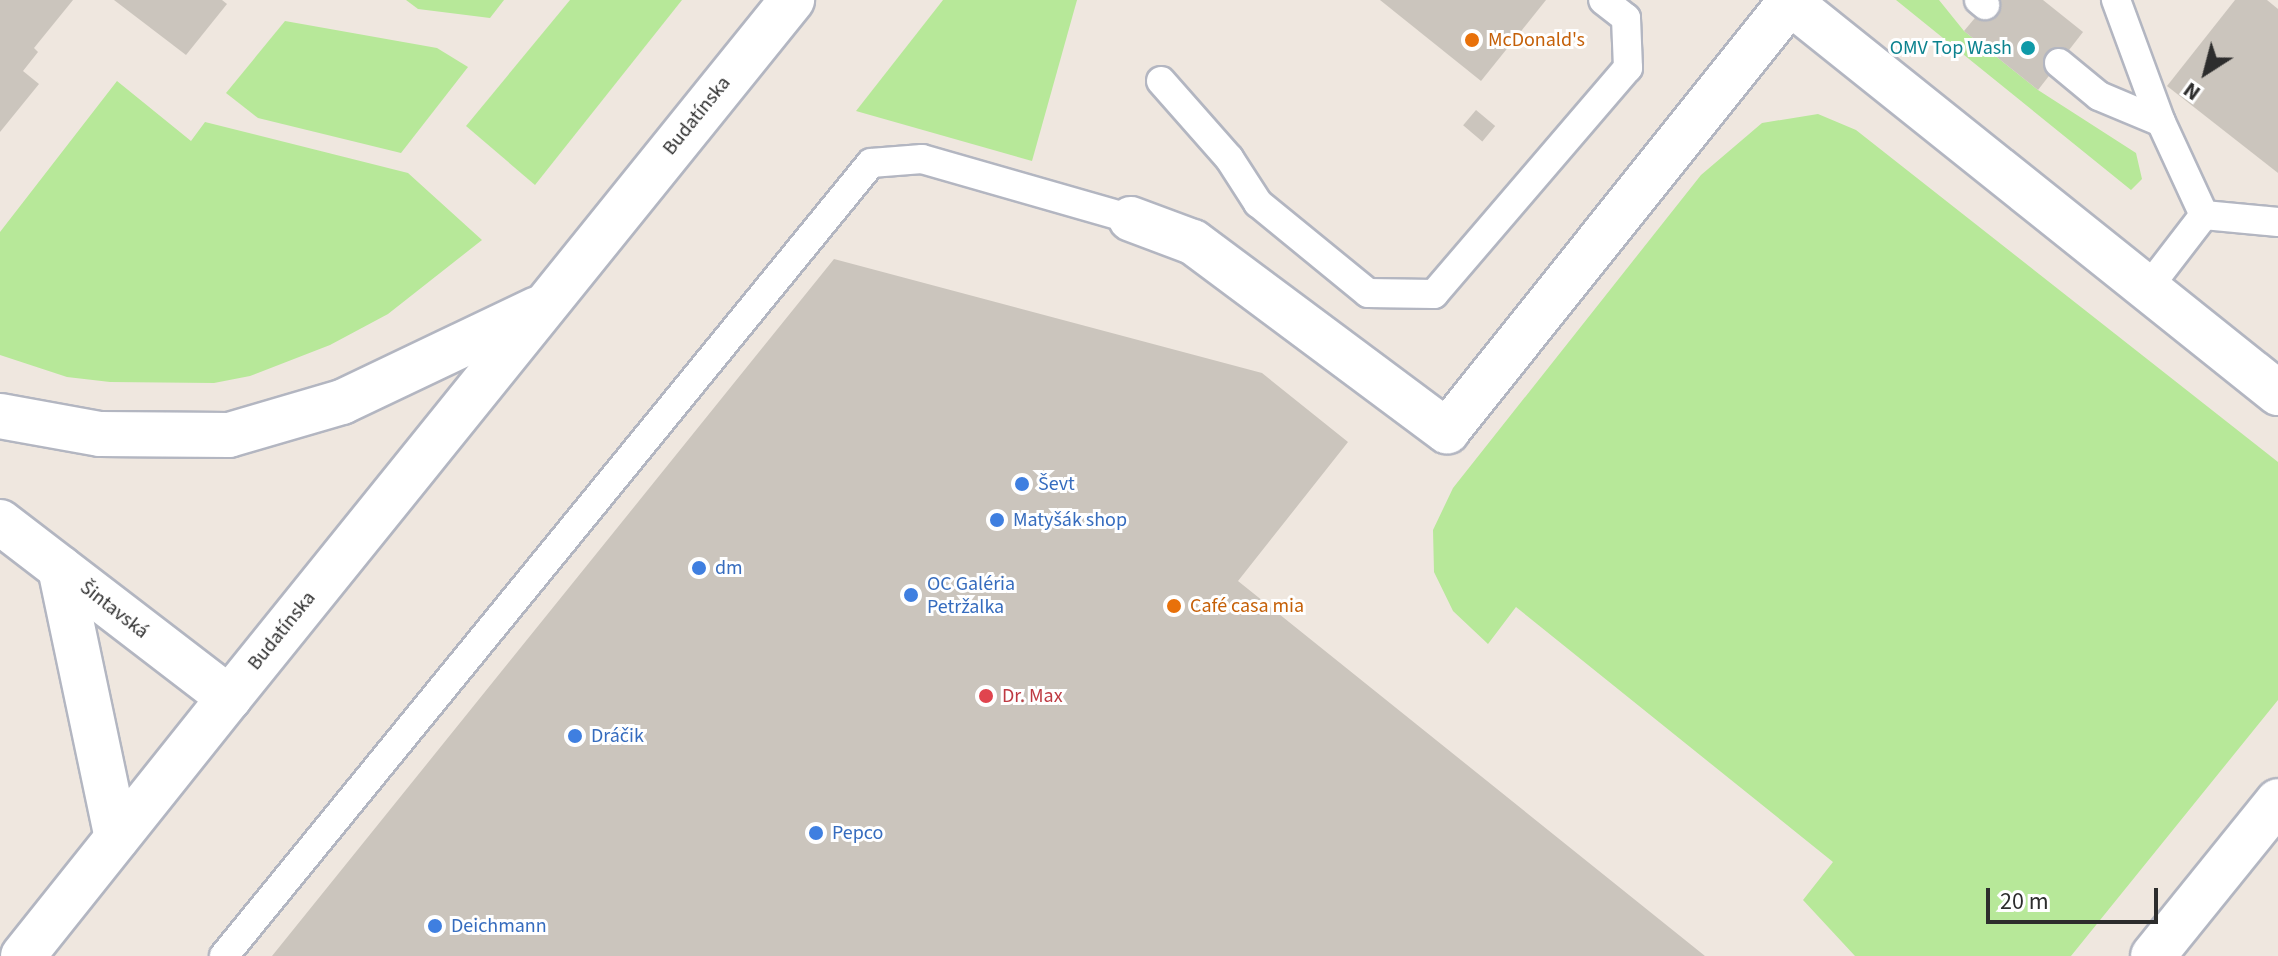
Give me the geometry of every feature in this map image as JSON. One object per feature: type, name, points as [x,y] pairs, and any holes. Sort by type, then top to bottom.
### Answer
[{"type":"street","name":"Budatínska","points":[[23,956],[792,0]]},
{"type":"street","points":[[1131,219],[1193,242],[1447,431],[1788,1],[2278,393]]},
{"type":"street","name":"Budatínska","points":[[0,416],[100,434],[229,435],[342,402],[543,306]]},
{"type":"street","name":"Šintavská","points":[[0,522],[229,698]]},
{"type":"street","points":[[60,568],[117,838]]},
{"type":"street","points":[[2153,956],[2278,801]]},
{"type":"lane","points":[[1161,81],[1229,158],[1258,203],[1368,293],[1434,294],[1628,68],[1626,18],[1603,0]]},
{"type":"lane","points":[[2116,0],[2161,122],[2204,215]]},
{"type":"lane","points":[[2059,63],[2099,96],[2161,122]]},
{"type":"lane","points":[[224,956],[871,163],[922,159],[1131,219]]},
{"type":"lane","points":[[2147,289],[2204,215]]},
{"type":"lane","points":[[2204,215],[2278,222]]},
{"type":"green space","points":[[406,0],[504,0],[490,18],[418,9]]},
{"type":"green space","points":[[570,0],[682,0],[535,185],[466,126]]},
{"type":"green space","points":[[943,0],[1077,0],[1032,161],[856,111]]},
{"type":"green space","points":[[1896,0],[1939,0],[1964,31],[2038,90],[2136,153],[2142,179],[2131,190]]},
{"type":"green space","points":[[285,21],[437,48],[468,67],[401,153],[258,118],[226,93]]},
{"type":"green space","points":[[117,81],[191,141],[205,122],[408,173],[482,240],[388,314],[330,345],[250,376],[214,383],[110,382],[67,377],[0,355],[0,232]]},
{"type":"green space","points":[[1818,114],[1856,130],[2278,462],[2278,700],[2071,956],[1855,956],[1803,900],[1833,862],[1516,607],[1488,644],[1453,611],[1434,572],[1433,530],[1453,488],[1701,175],[1762,123]]},
{"type":"building","points":[[0,0],[73,0],[34,48],[38,52],[23,71],[39,84],[0,132]]},
{"type":"building","points":[[114,0],[222,0],[227,4],[186,55]]},
{"type":"building","name":"McDonald's","points":[[1380,0],[1546,0],[1481,81]]},
{"type":"building","name":"OMV Top Wash","points":[[1990,0],[2043,0],[2083,32],[2038,90],[1964,31]]},
{"type":"building","points":[[2235,0],[2267,0],[2278,9],[2278,173],[2167,86]]},
{"type":"building","points":[[1476,110],[1495,126],[1482,141],[1463,125]]},
{"type":"building","name":"OC Galéria Petržalka","points":[[834,259],[1262,373],[1348,442],[1238,581],[1705,956],[272,956]]},
{"type":"place","name":"McDonald's","points":[[1472,40]]},
{"type":"place","name":"OMV Top Wash","points":[[2028,48]]},
{"type":"place","name":"Ševt","points":[[1022,484]]},
{"type":"place","name":"Matyšák shop","points":[[997,520]]},
{"type":"place","name":"dm","points":[[699,568]]},
{"type":"place","name":"OC Galéria Petržalka","points":[[911,595]]},
{"type":"place","name":"Café casa mia","points":[[1174,606]]},
{"type":"place","name":"Dr. Max","points":[[986,696]]},
{"type":"place","name":"Dráčik","points":[[575,736]]},
{"type":"place","name":"Pepco","points":[[816,833]]},
{"type":"place","name":"Deichmann","points":[[435,926]]}]
